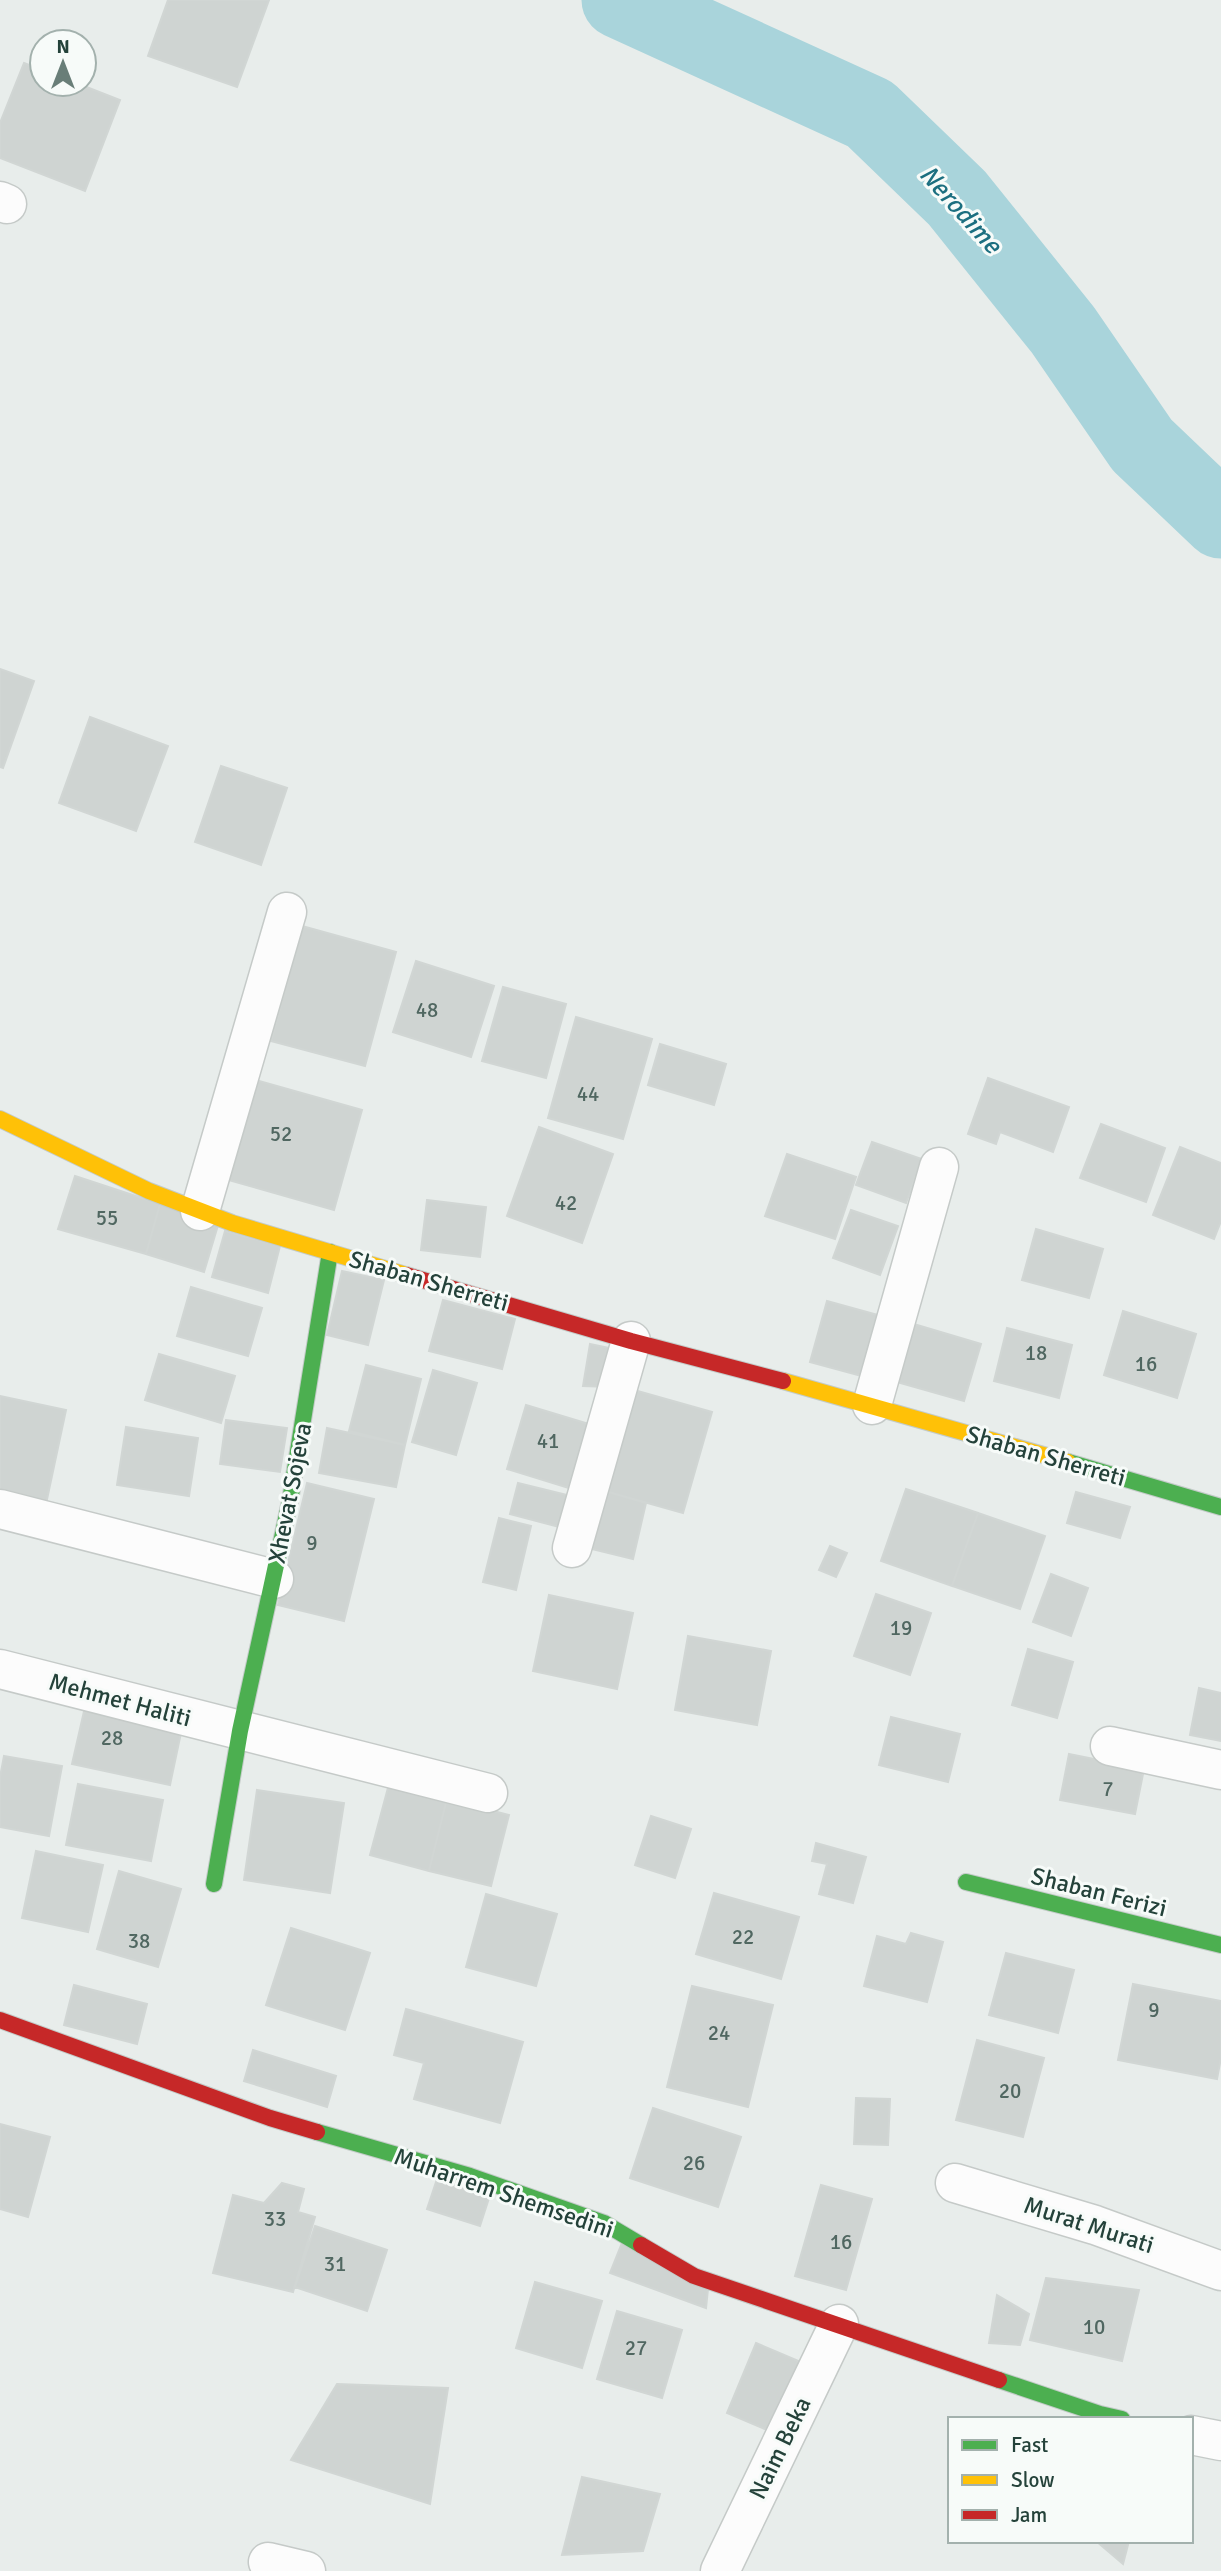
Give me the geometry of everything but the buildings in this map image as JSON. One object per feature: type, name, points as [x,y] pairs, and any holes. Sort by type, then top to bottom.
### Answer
[{"type":"street","points":[[200,1210],[287,912]]},
{"type":"street","name":"Shaban Sherreti","points":[[0,1119],[149,1191],[232,1223],[631,1341],[872,1405],[1221,1507]]},
{"type":"street","points":[[872,1405],[939,1167]]},
{"type":"street","name":"Xhevat Sojeva","points":[[214,1884],[240,1731],[292,1487],[330,1252]]},
{"type":"street","points":[[572,1548],[631,1341]]},
{"type":"street","points":[[0,1509],[274,1579]]},
{"type":"street","name":"Mehmet Haliti","points":[[0,1669],[240,1731]]},
{"type":"street","points":[[240,1731],[488,1793]]},
{"type":"street","points":[[1110,1746],[1221,1770]]},
{"type":"street","name":"Shaban Ferizi","points":[[966,1882],[1221,1945]]},
{"type":"street","name":"Muharrem Shemsedini","points":[[0,2020],[270,2118],[470,2176],[604,2223],[694,2276],[1113,2417]]},
{"type":"street","name":"Murat Murati","points":[[955,2183],[1095,2225],[1221,2271]]},
{"type":"street","name":"Naim Beka","points":[[720,2571],[839,2325]]},
{"type":"street","points":[[1193,2435],[1221,2441]]},
{"type":"street","points":[[268,2562],[306,2571]]},
{"type":"waterway","name":"Nerodime","points":[[620,0],[870,114],[957,198],[1063,330],[1142,445],[1221,520]]},
{"type":"traffic: fast","points":[[214,1884],[240,1731],[290,1501],[330,1252]]},
{"type":"traffic: fast","points":[[1068,1462],[1221,1507]]},
{"type":"traffic: fast","points":[[966,1882],[1221,1945]]},
{"type":"traffic: fast","points":[[317,2132],[470,2176],[604,2223],[641,2245]]},
{"type":"traffic: fast","points":[[999,2380],[1113,2417]]},
{"type":"traffic: slow","points":[[0,1119],[149,1191],[232,1223],[406,1275]]},
{"type":"traffic: slow","points":[[783,1381],[1068,1462]]},
{"type":"traffic: jam","points":[[406,1275],[631,1341],[783,1381]]},
{"type":"traffic: jam","points":[[0,2020],[270,2118],[317,2132]]},
{"type":"traffic: jam","points":[[641,2245],[694,2276],[999,2380]]}]
